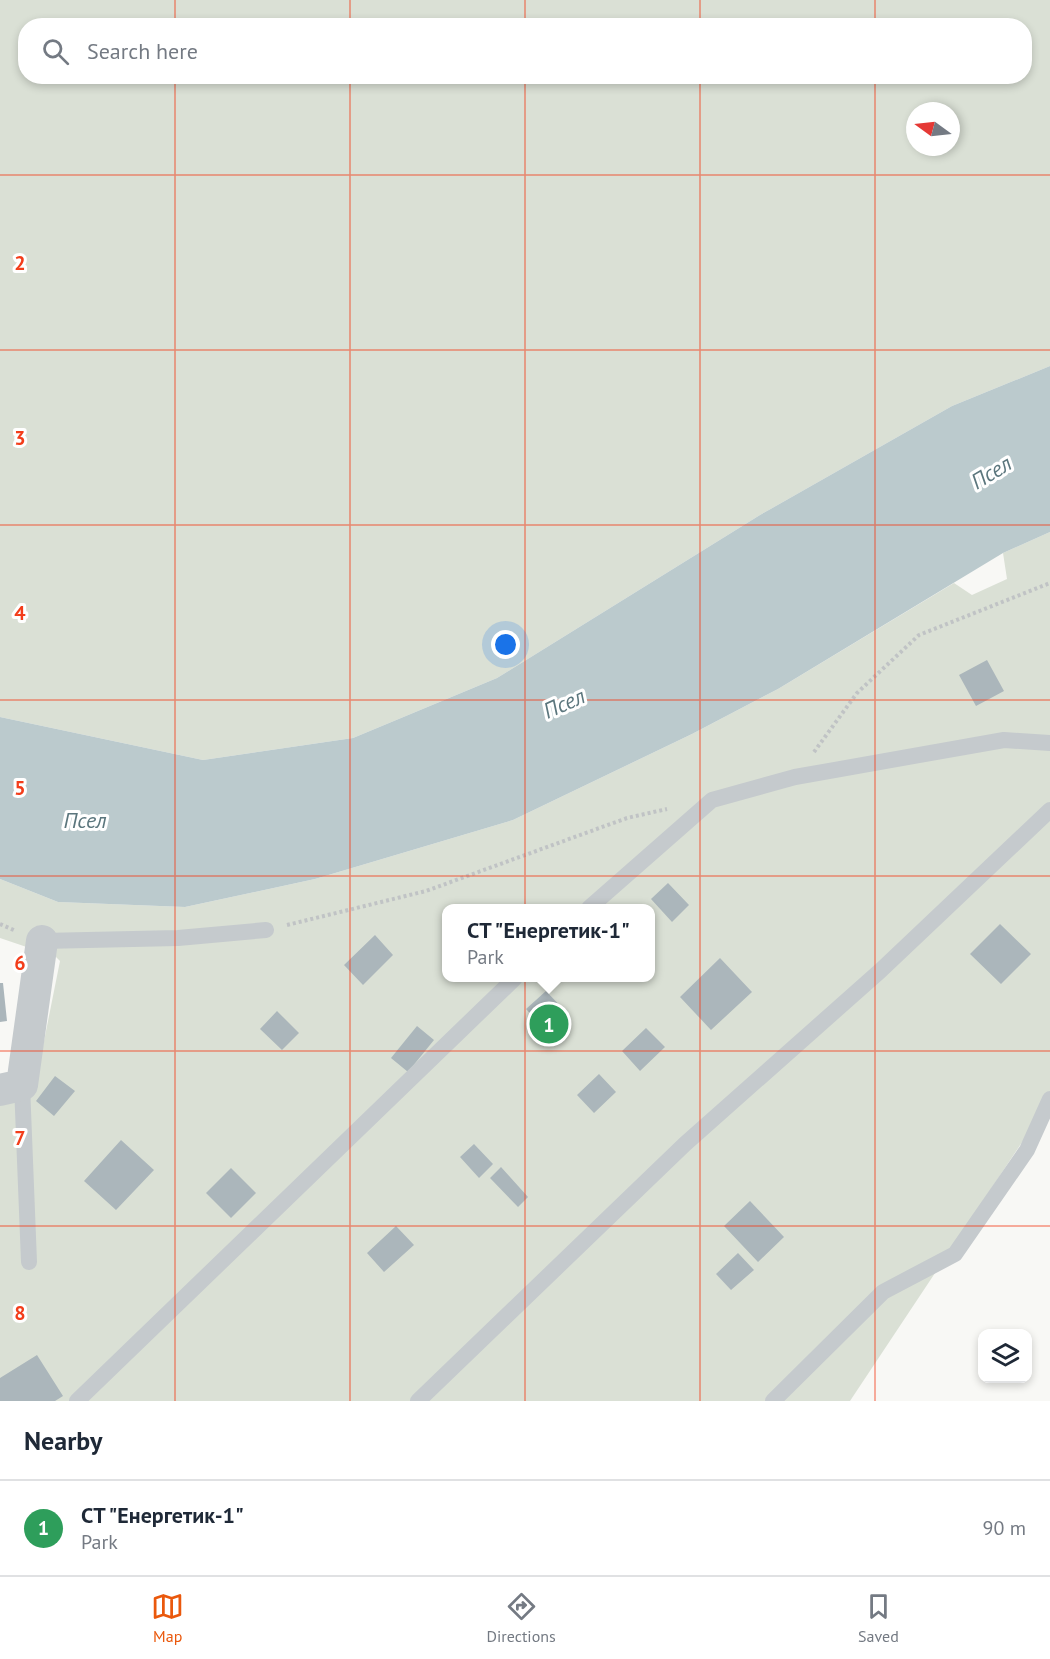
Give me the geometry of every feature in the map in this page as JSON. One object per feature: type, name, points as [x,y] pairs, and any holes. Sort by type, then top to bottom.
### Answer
[{"type":"street","points":[[11,1087],[42,941]]},
{"type":"lane","points":[[595,904],[712,800],[795,777],[1004,740],[1050,743]]},
{"type":"lane","points":[[418,1401],[685,1144],[880,971],[1050,810]]},
{"type":"lane","points":[[42,941],[178,938],[266,930]]},
{"type":"lane","points":[[77,1401],[511,982]]},
{"type":"lane","points":[[11,1087],[29,1262]]},
{"type":"lane","points":[[773,1401],[883,1292],[955,1254],[1027,1150],[1050,1099]]},
{"type":"path","points":[[795,777],[857,693],[919,635],[1050,583]]},
{"type":"path","points":[[266,930],[426,891],[627,818],[669,809]]},
{"type":"shaded area","points":[[0,0],[1050,0],[1050,366],[952,406],[760,515],[497,678],[353,738],[203,760],[0,717]]},
{"type":"shaded area","points":[[1050,532],[1050,1100],[850,1401],[0,1401],[0,1097],[35,1086],[60,961],[56,957],[0,938],[0,879],[58,902],[185,907],[315,879],[513,820],[692,734],[778,689],[954,583],[972,595],[1007,579],[1003,553]]},
{"type":"water","name":"Псел","points":[[1050,366],[1050,532],[1003,553],[778,689],[692,734],[513,820],[315,879],[185,907],[58,902],[0,879],[0,717],[203,760],[353,738],[497,678],[760,515],[952,406]]},
{"type":"building","points":[[987,660],[1004,691],[976,706],[959,675]]},
{"type":"building","points":[[668,883],[689,905],[672,922],[651,899]]},
{"type":"building","points":[[1000,924],[1031,954],[1001,984],[970,954]]},
{"type":"building","points":[[375,935],[393,955],[363,985],[344,965]]},
{"type":"building","points":[[720,958],[752,992],[711,1030],[680,997]]},
{"type":"building","points":[[0,983],[3,983],[7,1021],[0,1022]]},
{"type":"building","points":[[546,991],[565,1011],[545,1030],[526,1009]]},
{"type":"building","points":[[277,1011],[299,1033],[282,1050],[260,1029]]},
{"type":"building","points":[[417,1026],[434,1040],[408,1072],[391,1058]]},
{"type":"building","points":[[646,1028],[665,1047],[640,1071],[622,1051]]},
{"type":"building","points":[[599,1074],[616,1092],[594,1113],[577,1095]]},
{"type":"building","points":[[55,1076],[75,1091],[54,1116],[36,1101]]},
{"type":"building","points":[[121,1140],[154,1170],[116,1210],[84,1181]]},
{"type":"building","points":[[474,1144],[493,1164],[479,1178],[460,1157]]},
{"type":"building","points":[[501,1167],[528,1197],[518,1207],[490,1178]]},
{"type":"building","points":[[231,1168],[256,1193],[231,1218],[206,1193]]},
{"type":"building","points":[[750,1201],[784,1237],[758,1262],[724,1226]]},
{"type":"building","points":[[396,1226],[414,1245],[384,1272],[367,1253]]},
{"type":"building","points":[[738,1253],[754,1270],[731,1290],[716,1274]]},
{"type":"building","points":[[37,1355],[63,1396],[55,1401],[0,1401],[0,1378]]},
{"type":"place","name":"СТ \"Енергетик-1\"","points":[[549,1024]]}]
